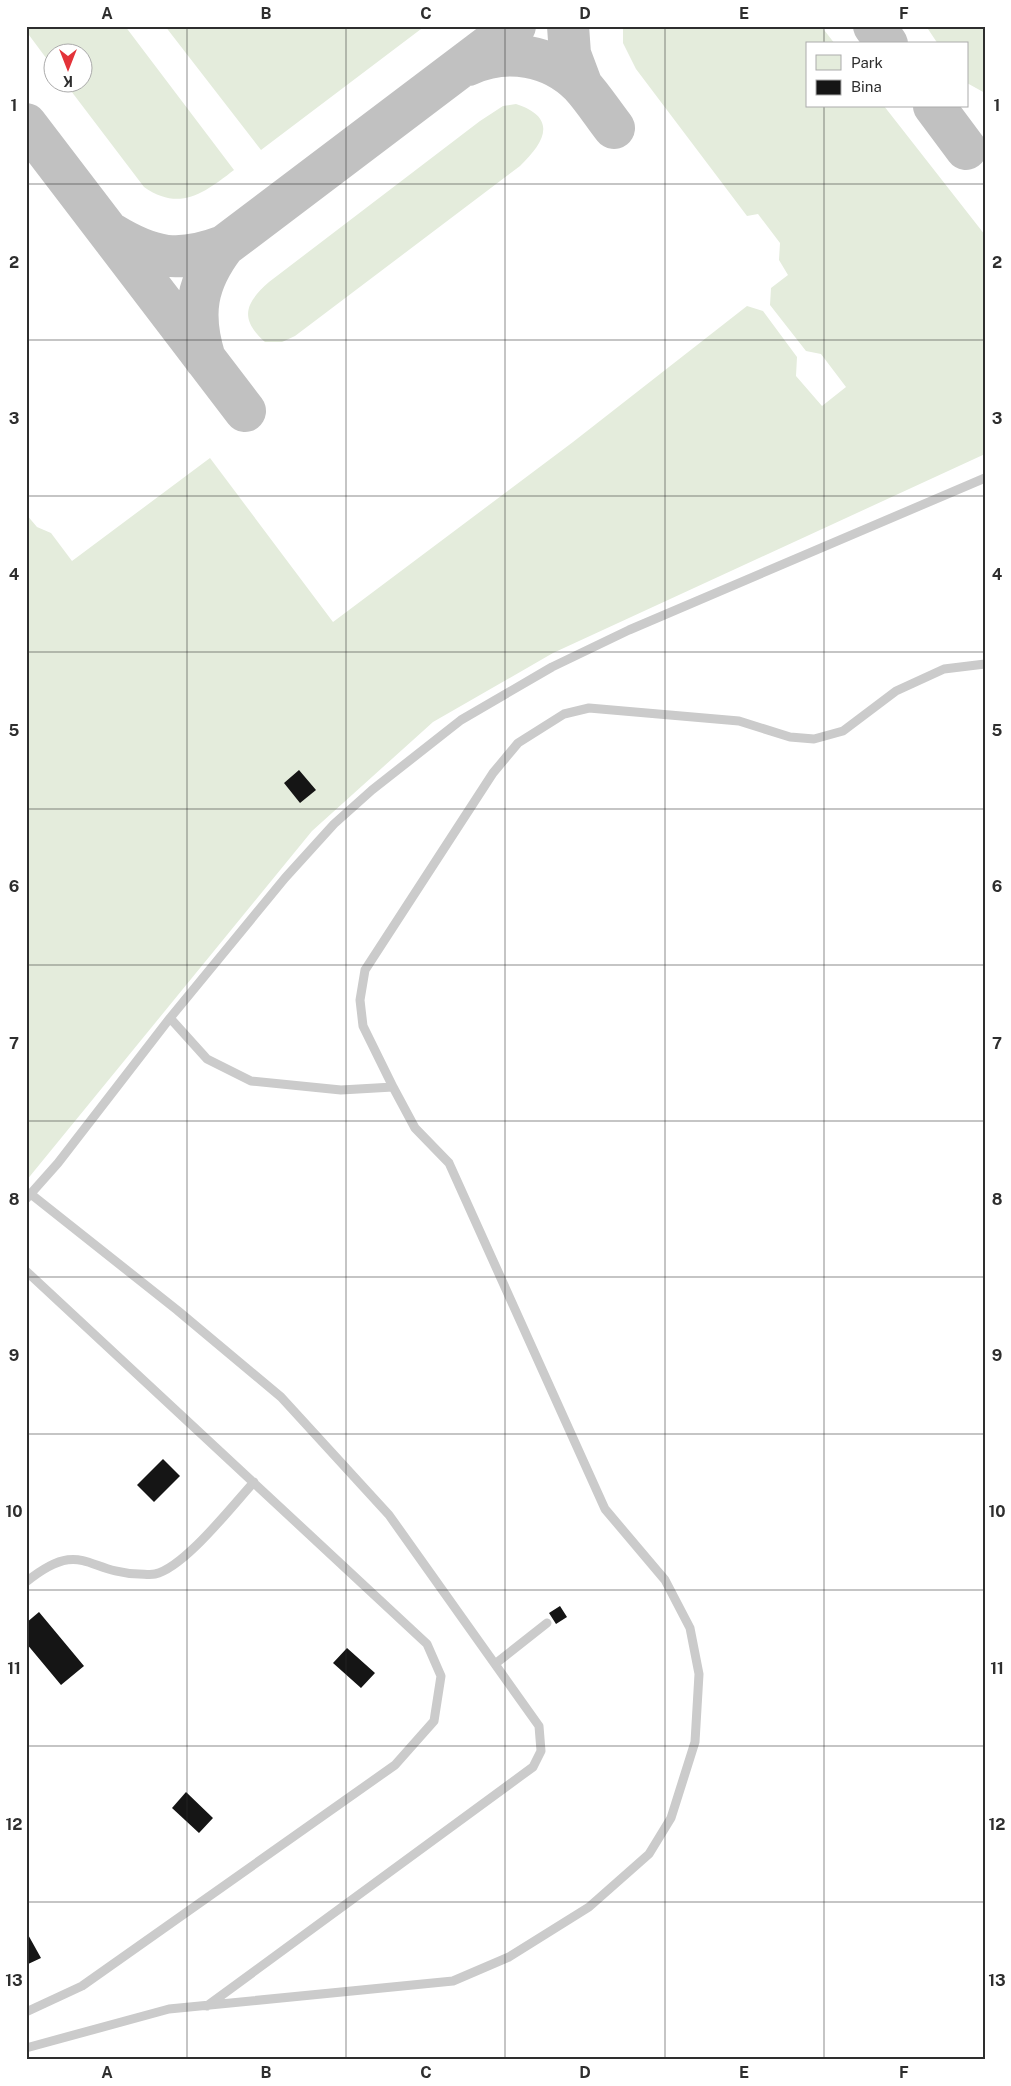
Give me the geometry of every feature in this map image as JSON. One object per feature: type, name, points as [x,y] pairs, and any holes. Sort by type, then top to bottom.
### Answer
[{"type":"lane","points":[[207,2006],[533,1767],[541,1751],[539,1726],[389,1515],[281,1397],[177,1310],[29,1197],[170,1018],[285,878],[334,824],[380,784],[460,720],[552,667],[628,630],[985,478]]},
{"type":"lane","points":[[26,2048],[169,2009],[453,1981],[509,1957],[589,1907],[649,1854],[671,1818],[695,1742],[699,1674],[690,1628],[665,1580],[605,1509],[449,1164],[415,1128],[393,1087],[363,1026],[360,1000],[365,970],[492,773],[518,743],[564,714],[589,708],[739,721],[790,737],[814,739],[843,731],[896,691],[944,669],[985,664]]},
{"type":"lane","points":[[170,1018],[207,1059],[251,1081],[341,1090],[393,1087]]},
{"type":"lane","points":[[26,1271],[428,1644],[441,1676],[434,1721],[395,1765],[82,1986],[26,2012]]},
{"type":"lane","points":[[26,1582],[41,1569],[64,1559],[86,1559],[127,1574],[155,1574],[180,1562],[254,1482]]},
{"type":"lane","points":[[495,1664],[547,1623]]},
{"type":"green space","points":[[26,26],[125,26],[234,170],[202,192],[180,199],[157,194],[144,187],[72,92],[92,92],[92,42],[42,42],[42,53],[26,31]]},
{"type":"green space","points":[[165,26],[425,26],[261,150]]},
{"type":"green space","points":[[623,26],[821,26],[833,42],[806,42],[806,108],[886,108],[985,235],[985,454],[553,653],[433,722],[312,831],[26,1181],[26,514],[37,527],[51,533],[72,561],[210,458],[333,622],[573,442],[747,306],[763,311],[797,357],[796,376],[822,406],[846,387],[821,354],[806,351],[770,305],[771,288],[788,275],[779,260],[780,243],[758,214],[747,216],[636,69],[623,43]]},
{"type":"green space","points":[[926,26],[985,26],[985,93],[968,84],[968,42],[937,42]]},
{"type":"green space","points":[[516,104],[538,116],[543,132],[536,149],[520,166],[295,336],[282,342],[265,342],[257,334],[251,326],[248,311],[255,297],[269,282],[480,121],[503,106]]},
{"type":"building","points":[[299,770],[316,790],[300,803],[284,783]]},
{"type":"building","points":[[163,1459],[180,1476],[154,1502],[137,1485]]},
{"type":"building","points":[[560,1606],[567,1617],[556,1624],[549,1613]]},
{"type":"building","points":[[39,1612],[84,1666],[61,1685],[26,1643],[26,1623]]},
{"type":"building","points":[[347,1648],[375,1673],[361,1688],[333,1663]]},
{"type":"building","points":[[186,1792],[213,1818],[199,1833],[172,1808]]},
{"type":"building","points":[[26,1931],[41,1958],[26,1965]]},
{"type":"taxiway","points":[[205,359],[198,328],[197,313],[199,300],[207,273],[224,246],[515,26]]},
{"type":"taxiway","points":[[568,26],[570,54],[582,86]]},
{"type":"taxiway","points":[[874,26],[886,42]]},
{"type":"taxiway","points":[[468,65],[498,56],[528,57],[543,61],[569,75],[581,85],[614,128]]},
{"type":"taxiway","points":[[935,108],[966,149]]},
{"type":"taxiway","points":[[26,124],[245,411]]},
{"type":"taxiway","points":[[112,234],[140,249],[167,256],[193,255],[224,246]]}]
